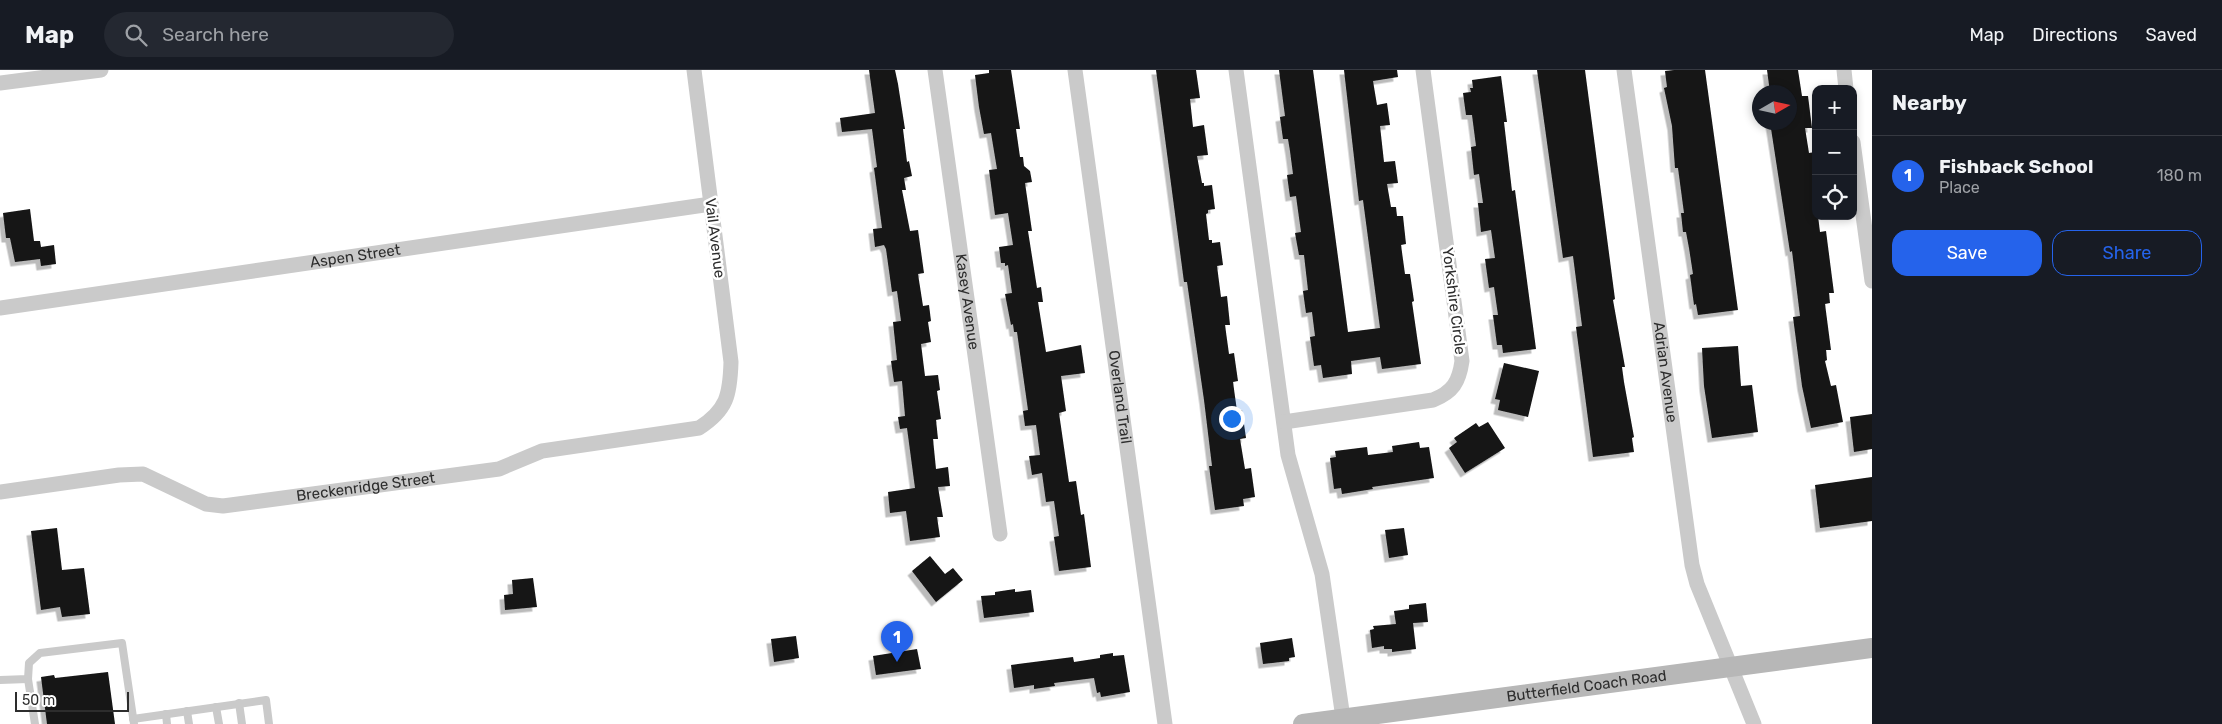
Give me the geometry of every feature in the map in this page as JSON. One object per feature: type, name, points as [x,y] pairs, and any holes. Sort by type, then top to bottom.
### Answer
[{"type":"main road","name":"Butterfield Coach Road","points":[[1302,724],[1872,648]]},
{"type":"street","points":[[0,83],[101,70]]},
{"type":"street","name":"Vail Avenue","points":[[694,70],[731,362],[731,384],[725,406]]},
{"type":"street","name":"Kasey Avenue","points":[[935,70],[1000,534]]},
{"type":"street","name":"Overland Trail","points":[[1075,70],[1165,724]]},
{"type":"street","points":[[1236,70],[1288,456],[1322,574],[1343,718]]},
{"type":"street","name":"Yorkshire Circle","points":[[1284,422],[1433,400],[1446,395],[1456,386],[1462,361],[1423,70]]},
{"type":"street","name":"Adrian Avenue","points":[[1624,70],[1692,565],[1696,584],[1754,724]]},
{"type":"street","points":[[1844,70],[1846,85]]},
{"type":"street","points":[[1857,171],[1872,281]]},
{"type":"street","name":"Aspen Street","points":[[0,308],[711,204]]},
{"type":"street","name":"Breckenridge Street","points":[[0,492],[119,475],[143,474],[206,504],[223,506],[499,469],[542,451],[699,428],[714,419],[725,406]]},
{"type":"lane","points":[[35,724],[28,679],[29,664],[40,653],[122,643],[133,721],[166,714],[266,700],[269,724]]},
{"type":"lane","points":[[0,680],[28,679]]},
{"type":"lane","points":[[239,703],[242,724]]},
{"type":"lane","points":[[216,707],[219,724]]},
{"type":"lane","points":[[187,711],[189,724]]},
{"type":"lane","points":[[166,714],[167,724]]},
{"type":"building","points":[[869,70],[895,70],[898,84],[905,129],[903,129],[907,162],[909,161],[912,176],[904,178],[906,190],[902,190],[910,231],[918,230],[924,273],[918,274],[923,306],[929,305],[931,321],[928,322],[931,342],[921,344],[925,376],[938,375],[940,390],[937,391],[941,419],[936,420],[938,439],[933,439],[936,469],[948,467],[950,486],[938,487],[943,517],[937,517],[940,537],[910,541],[906,511],[890,513],[888,492],[915,488],[907,428],[900,429],[898,417],[905,416],[902,381],[894,382],[891,361],[897,360],[893,322],[901,321],[897,291],[892,292],[884,245],[875,247],[873,229],[882,228],[874,168],[877,167],[872,129],[842,132],[840,118],[875,113]]},
{"type":"building","points":[[989,70],[1011,70],[1020,129],[1016,129],[1020,157],[1023,157],[1024,166],[1030,171],[1032,182],[1025,183],[1032,231],[1028,231],[1037,288],[1041,287],[1043,302],[1038,302],[1046,352],[1081,345],[1085,373],[1061,376],[1066,411],[1059,413],[1069,482],[1076,481],[1081,515],[1084,514],[1091,567],[1059,571],[1054,537],[1059,536],[1054,501],[1046,502],[1042,473],[1032,475],[1029,456],[1040,455],[1036,425],[1025,426],[1023,411],[1028,410],[1017,332],[1014,332],[1013,324],[1011,325],[1005,294],[1012,293],[1008,265],[1005,266],[1005,263],[1001,263],[999,247],[1013,245],[1008,213],[995,215],[989,170],[997,169],[991,133],[984,134],[975,75],[989,73]]},
{"type":"building","points":[[1156,70],[1196,70],[1200,98],[1190,99],[1193,127],[1204,125],[1208,155],[1197,156],[1202,183],[1204,183],[1204,186],[1212,185],[1215,209],[1208,210],[1206,214],[1209,240],[1212,240],[1212,243],[1220,242],[1223,265],[1217,266],[1221,297],[1227,296],[1230,325],[1225,325],[1229,354],[1234,353],[1238,381],[1233,382],[1237,411],[1242,410],[1246,438],[1240,439],[1245,469],[1251,468],[1255,497],[1243,499],[1244,506],[1215,510],[1209,466],[1212,466],[1204,400],[1187,282],[1184,282]]},
{"type":"building","points":[[1279,70],[1313,70],[1348,332],[1380,328],[1363,200],[1359,201],[1344,70],[1397,70],[1398,77],[1373,81],[1377,105],[1387,103],[1390,125],[1380,126],[1384,162],[1395,161],[1398,183],[1387,184],[1391,207],[1396,207],[1397,216],[1403,216],[1406,244],[1401,245],[1405,274],[1410,274],[1421,364],[1382,369],[1380,357],[1351,361],[1352,374],[1323,378],[1321,365],[1314,366],[1310,337],[1315,336],[1312,312],[1306,313],[1303,291],[1308,290],[1304,255],[1299,255],[1295,233],[1301,232],[1296,196],[1290,197],[1287,175],[1293,174],[1288,139],[1283,139],[1280,117],[1285,116]]},
{"type":"building","points":[[1537,70],[1585,70],[1615,299],[1613,300],[1625,367],[1622,367],[1634,437],[1632,438],[1634,452],[1593,457],[1576,327],[1582,326],[1573,256],[1563,258]]},
{"type":"building","points":[[1705,70],[1738,310],[1698,315],[1696,304],[1694,305],[1690,275],[1693,274],[1686,232],[1683,232],[1681,213],[1684,213],[1678,168],[1675,168],[1672,126],[1664,88],[1667,87],[1665,71]]},
{"type":"building","points":[[1767,70],[1798,70],[1802,96],[1808,96],[1812,128],[1805,128],[1809,153],[1812,152],[1812,220],[1818,220],[1820,232],[1826,231],[1834,293],[1829,293],[1830,303],[1825,304],[1831,350],[1826,350],[1827,360],[1825,361],[1831,386],[1836,385],[1843,422],[1811,428],[1802,386],[1793,317],[1800,316],[1792,251],[1790,252],[1771,130],[1797,130],[1797,85],[1769,85]]},
{"type":"building","points":[[1501,76],[1507,122],[1504,122],[1512,191],[1515,190],[1536,349],[1503,353],[1502,345],[1497,345],[1493,315],[1498,315],[1494,287],[1489,288],[1485,259],[1495,258],[1491,230],[1481,232],[1478,203],[1483,203],[1479,174],[1474,175],[1471,147],[1476,146],[1472,115],[1466,115],[1463,93],[1471,92],[1470,88],[1473,88],[1472,80]]},
{"type":"building","points":[[30,209],[34,241],[40,241],[41,247],[54,245],[56,264],[41,266],[40,259],[15,262],[10,238],[6,238],[3,213]]},
{"type":"building","points":[[1738,346],[1741,386],[1752,385],[1758,432],[1712,438],[1704,386],[1702,348]]},
{"type":"building","points":[[1504,363],[1539,371],[1528,417],[1498,410],[1500,400],[1495,399]]},
{"type":"building","points":[[1872,414],[1872,449],[1854,452],[1850,417]]},
{"type":"building","points":[[1488,422],[1505,448],[1465,473],[1449,448],[1457,442],[1454,438],[1476,423],[1479,427]]},
{"type":"building","points":[[1419,442],[1420,448],[1429,447],[1434,478],[1372,487],[1373,489],[1342,494],[1341,488],[1334,489],[1330,458],[1336,457],[1335,451],[1367,447],[1368,455],[1393,452],[1392,446]]},
{"type":"building","points":[[1872,477],[1872,521],[1820,528],[1815,485]]},
{"type":"building","points":[[57,528],[62,570],[84,568],[90,614],[62,617],[60,607],[41,610],[31,531]]},
{"type":"building","points":[[1404,528],[1408,555],[1389,558],[1385,530]]},
{"type":"building","points":[[930,556],[945,574],[953,568],[963,580],[936,602],[912,571]]},
{"type":"building","points":[[533,578],[537,607],[505,610],[504,595],[513,594],[512,580]]},
{"type":"building","points":[[1015,589],[1015,592],[1031,590],[1034,612],[984,618],[981,596],[995,595],[995,592]]},
{"type":"building","points":[[1426,603],[1428,622],[1413,623],[1416,649],[1392,652],[1392,649],[1384,649],[1384,646],[1372,648],[1370,630],[1374,629],[1373,626],[1396,624],[1394,611],[1409,609],[1409,605]]},
{"type":"building","points":[[796,636],[799,658],[774,662],[771,639]]},
{"type":"building","points":[[1292,638],[1295,657],[1289,658],[1289,661],[1263,664],[1260,643]]},
{"type":"building","points":[[917,649],[921,669],[876,675],[873,656]]},
{"type":"building","points":[[1113,653],[1113,656],[1124,655],[1130,692],[1101,697],[1100,692],[1097,693],[1094,678],[1054,683],[1055,686],[1034,689],[1034,685],[1014,688],[1011,665],[1073,657],[1074,662],[1100,658],[1100,655]]},
{"type":"building","points":[[108,672],[115,724],[47,724],[41,677],[54,675],[55,678]]},
{"type":"place","name":"Fishback School","points":[[897,662]]}]
